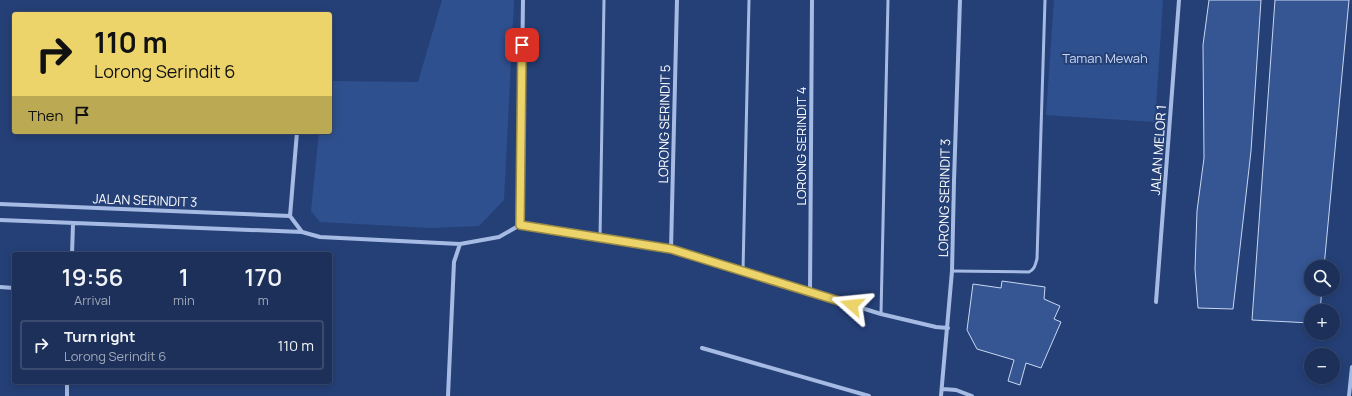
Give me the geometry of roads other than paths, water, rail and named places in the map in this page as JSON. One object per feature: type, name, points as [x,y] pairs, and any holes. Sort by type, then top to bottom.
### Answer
[{"type":"street","points":[[520,225],[523,0]]},
{"type":"street","name":"LORONG SERINDIT 5","points":[[671,249],[677,0]]},
{"type":"street","name":"LORONG SERINDIT 4","points":[[810,292],[812,0]]},
{"type":"street","name":"LORONG SERINDIT 3","points":[[942,396],[952,271],[960,0]]},
{"type":"street","name":"JALAN MELOR 1","points":[[1156,302],[1179,0]]},
{"type":"street","points":[[297,134],[290,216],[302,232]]},
{"type":"street","name":"JALAN SERINDIT 3","points":[[0,204],[290,216]]},
{"type":"street","points":[[0,220],[302,232],[320,237],[460,244],[499,237],[520,225],[671,249],[881,314],[936,327],[948,328]]},
{"type":"street","points":[[72,252],[73,224]]},
{"type":"street","points":[[448,396],[454,262],[460,244]]},
{"type":"street","points":[[0,287],[12,288]]},
{"type":"street","points":[[702,348],[869,396]]},
{"type":"street","points":[[1349,396],[1352,367]]},
{"type":"street","points":[[67,396],[68,384]]},
{"type":"street","points":[[943,389],[956,390],[972,396]]},
{"type":"lane","points":[[600,238],[604,0]]},
{"type":"lane","points":[[743,271],[749,0]]},
{"type":"lane","points":[[881,314],[888,0]]},
{"type":"lane","points":[[952,271],[1029,272],[1033,270],[1035,265],[1037,259],[1045,0]]},
{"type":"park label","name":"Taman Mewah","points":[[1105,58]]}]
